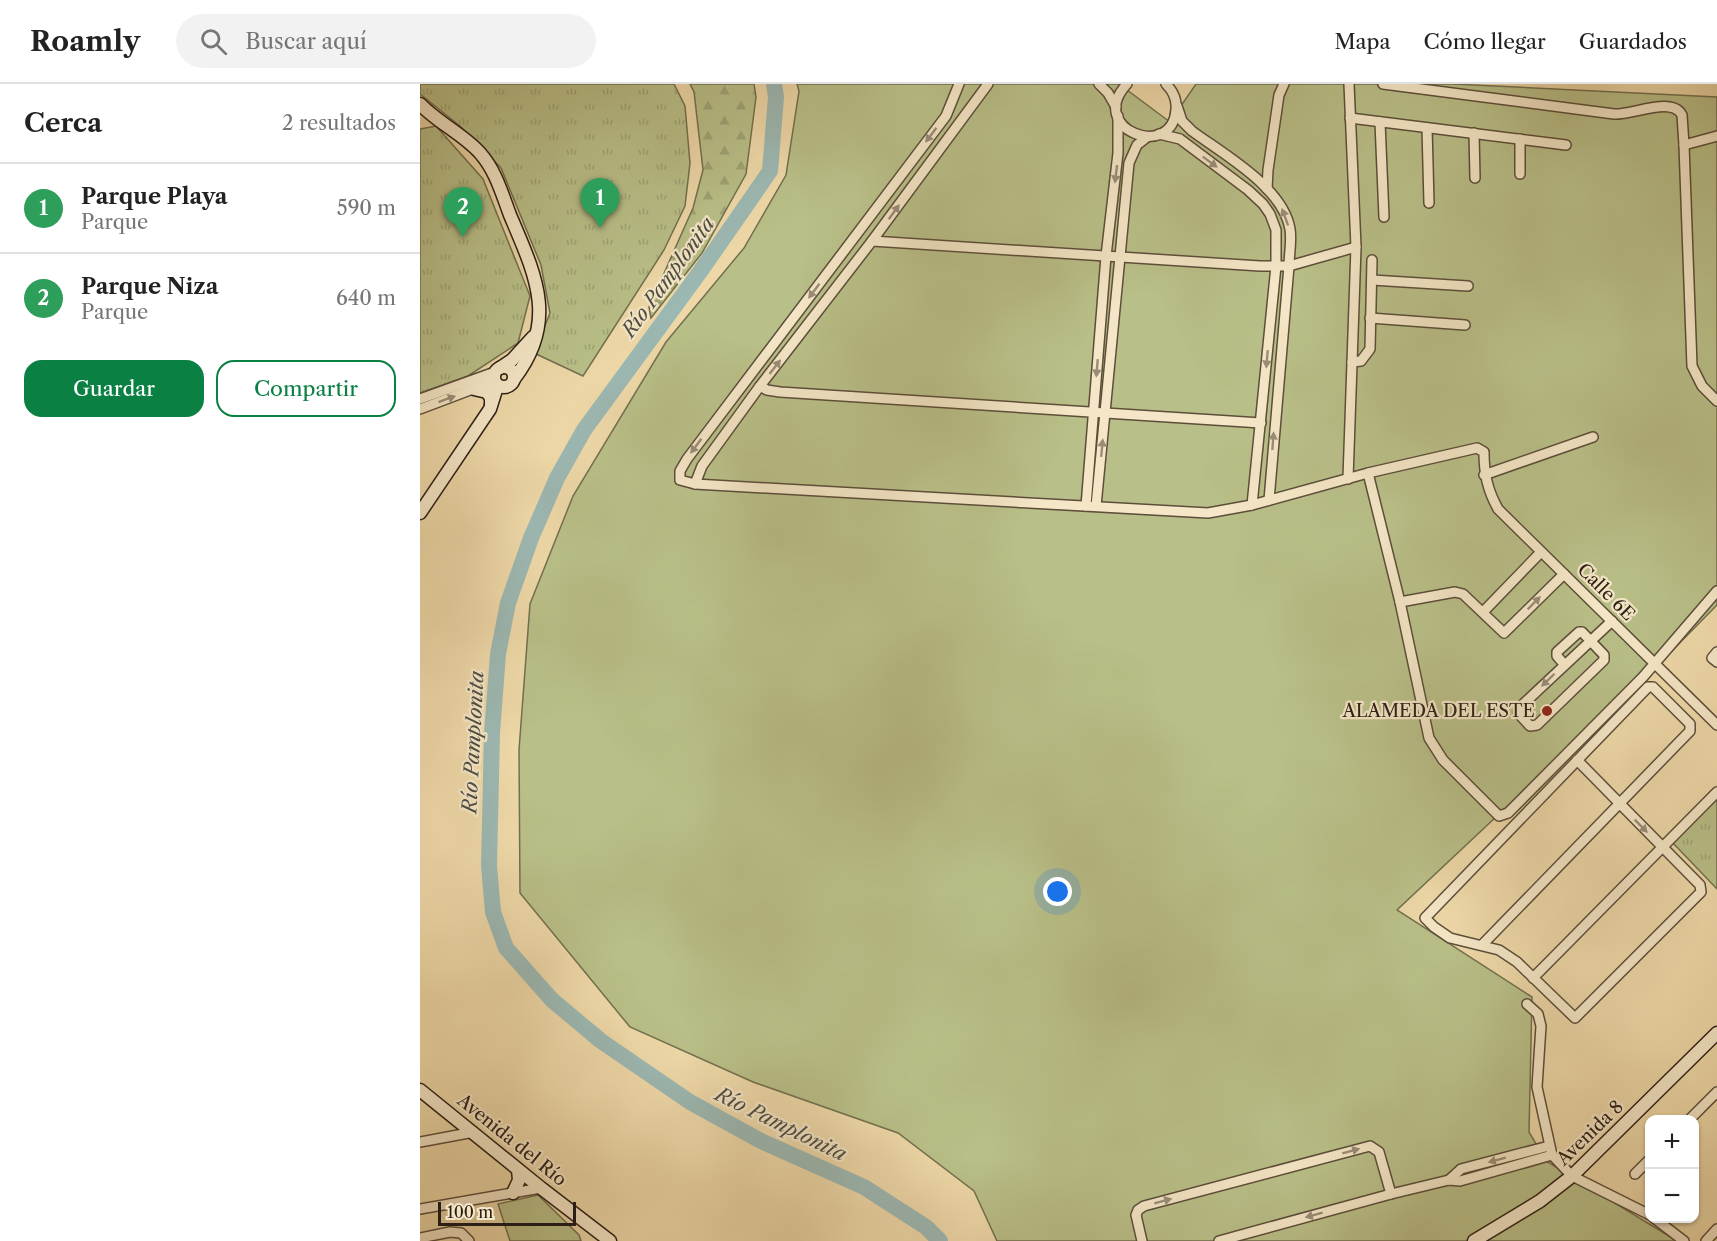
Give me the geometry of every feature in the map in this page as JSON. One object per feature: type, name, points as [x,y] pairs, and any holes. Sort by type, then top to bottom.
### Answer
[{"type":"main road","points":[[421,108],[465,138],[492,169],[537,283],[540,311],[537,331],[528,358],[500,403],[490,409]]},
{"type":"main road","points":[[420,513],[490,409],[496,390],[496,374],[526,346],[537,331]]},
{"type":"main road","points":[[496,374],[509,369],[513,373],[512,382]]},
{"type":"main road","points":[[496,374],[500,386],[512,382]]},
{"type":"main road","points":[[474,389],[483,390],[489,394],[490,409]]},
{"type":"main road","name":"Avenida 8","points":[[1474,1241],[1540,1201],[1572,1176],[1717,1033]]},
{"type":"main road","name":"Avenida del Río","points":[[420,1090],[610,1241]]},
{"type":"main road","points":[[513,1193],[519,1180],[518,1170]]},
{"type":"street","points":[[959,84],[946,116],[687,459],[680,471],[680,480],[695,484],[1208,513],[1269,500],[1368,473],[1400,602],[1429,738],[1443,760],[1499,816],[1508,813],[1655,664],[1717,591]]},
{"type":"street","points":[[695,484],[702,466],[760,386],[872,241],[988,84]]},
{"type":"street","points":[[1100,84],[1108,93],[1129,131],[1147,137]]},
{"type":"street","points":[[1086,506],[1106,256],[1118,153],[1117,112],[1121,91],[1127,84]]},
{"type":"street","points":[[1166,84],[1173,93],[1182,120],[1192,131],[1268,189],[1285,212],[1290,229],[1289,266],[1269,500]]},
{"type":"street","points":[[1268,189],[1279,95],[1284,84]]},
{"type":"street","points":[[1348,479],[1356,247],[1349,84]]},
{"type":"street","points":[[1383,84],[1614,114],[1628,114],[1669,105],[1676,108],[1682,115],[1684,146],[1691,355],[1695,374],[1715,399]]},
{"type":"street","points":[[1160,134],[1172,123],[1177,106]]},
{"type":"street","points":[[1350,118],[1566,145]]},
{"type":"street","points":[[1380,122],[1384,217]]},
{"type":"street","points":[[1427,128],[1429,203]]},
{"type":"street","points":[[1474,133],[1474,178]]},
{"type":"street","points":[[1096,507],[1129,163],[1137,145],[1147,137],[1160,134],[1180,139],[1248,190],[1263,204],[1276,230],[1276,266],[1252,504]]},
{"type":"street","points":[[1684,146],[1717,136]]},
{"type":"street","points":[[1520,139],[1520,174]]},
{"type":"street","points":[[1250,174],[1262,170],[1271,161]]},
{"type":"street","points":[[872,241],[1276,266],[1289,266],[1356,247]]},
{"type":"street","points":[[1352,362],[1361,361],[1370,349],[1371,260]]},
{"type":"street","points":[[1371,280],[1468,286]]},
{"type":"street","points":[[1370,318],[1465,325]]},
{"type":"street","points":[[420,409],[474,389],[496,374]]},
{"type":"street","points":[[420,399],[496,374]]},
{"type":"street","points":[[760,386],[767,390],[780,392],[1261,423]]},
{"type":"street","points":[[1484,475],[1593,437]]},
{"type":"street","name":"Calle 6E","points":[[1368,473],[1477,448],[1484,452],[1484,475],[1498,509],[1717,724]]},
{"type":"street","points":[[1483,612],[1541,552]]},
{"type":"street","points":[[1400,602],[1455,592],[1463,594],[1504,633],[1564,574]]},
{"type":"street","points":[[1590,640],[1612,621]]},
{"type":"street","points":[[1579,632],[1590,640],[1604,654],[1604,660],[1537,725],[1530,726],[1518,710],[1564,664],[1557,656],[1557,652],[1579,632]]},
{"type":"street","points":[[1717,652],[1712,658],[1717,662]]},
{"type":"street","points":[[1482,945],[1620,805],[1690,731],[1690,724],[1653,687],[1650,687],[1577,760],[1425,918],[1450,938],[1499,950],[1517,962],[1575,1018],[1701,892],[1700,885],[1620,805],[1577,760]]},
{"type":"street","points":[[1533,978],[1717,792]]},
{"type":"street","points":[[1527,1004],[1538,1014],[1541,1026],[1538,1087],[1550,1151],[1572,1176],[1645,1212]]},
{"type":"street","points":[[1693,1115],[1717,1092]]},
{"type":"street","points":[[420,1142],[474,1132]]},
{"type":"street","points":[[1142,1241],[1136,1215],[1138,1210],[1144,1206],[1370,1146],[1379,1152],[1391,1194]]},
{"type":"street","points":[[1219,1241],[1449,1180],[1461,1169],[1550,1151]]},
{"type":"street","points":[[1635,1174],[1645,1164]]},
{"type":"street","points":[[420,1209],[541,1188]]},
{"type":"street","points":[[1661,1223],[1684,1241]]},
{"type":"street","points":[[1706,1241],[1717,1230]]},
{"type":"street","points":[[420,1238],[450,1232],[461,1233],[469,1241]]},
{"type":"green space","points":[[420,84],[674,84],[685,106],[690,163],[685,206],[664,250],[583,376],[534,353],[550,313],[541,265],[501,168],[460,126],[420,94]]},
{"type":"green space","points":[[690,84],[754,84],[756,97],[746,174],[702,253],[651,318],[649,307],[693,208],[703,170],[694,92]]},
{"type":"green space","points":[[797,84],[1119,84],[1170,122],[1196,84],[1453,84],[1717,97],[1717,605],[1666,657],[1397,910],[1532,997],[1529,1132],[1546,1161],[1677,1241],[997,1241],[974,1191],[898,1133],[753,1082],[630,1027],[520,893],[519,750],[530,604],[573,496],[666,342],[744,248],[786,175],[799,91]]},
{"type":"green space","points":[[436,126],[483,179],[530,296],[518,343],[468,376],[420,393],[420,129]]},
{"type":"green space","points":[[1717,797],[1717,889],[1672,842]]},
{"type":"green space","points":[[538,1195],[579,1235],[581,1241],[510,1241],[498,1204]]},
{"type":"waterway","name":"Río Pamplonita","points":[[774,84],[776,97],[770,171],[702,269],[584,430],[557,478],[531,538],[508,603],[498,654],[492,733],[489,866],[493,912],[506,948],[552,1000],[601,1041],[690,1102],[761,1141],[864,1187],[926,1227],[940,1241]]},
{"type":"place","name":"Parque Playa","points":[[600,228]]},
{"type":"place","name":"Parque Niza","points":[[463,237]]},
{"type":"place","name":"ALAMEDA DEL ESTE","points":[[1547,711]]}]
